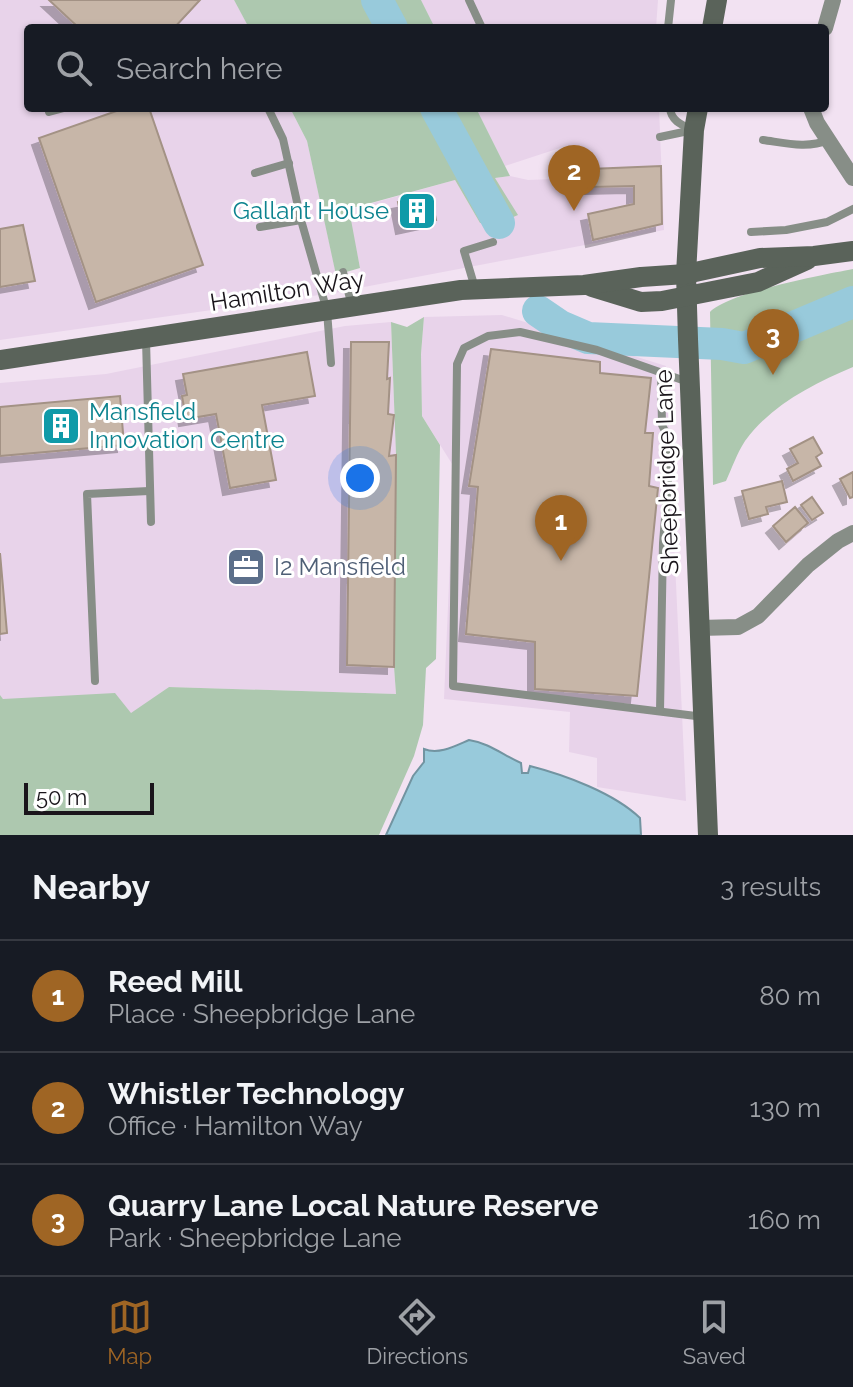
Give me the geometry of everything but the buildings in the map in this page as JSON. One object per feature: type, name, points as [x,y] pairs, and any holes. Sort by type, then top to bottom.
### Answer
[{"type":"street","points":[[713,24],[717,0]]},
{"type":"street","points":[[826,24],[833,0]]},
{"type":"street","name":"Sheepbridge Lane","points":[[697,112],[686,274],[708,835]]},
{"type":"street","points":[[813,112],[853,178]]},
{"type":"street","points":[[814,256],[853,251]]},
{"type":"street","name":"Hamilton Way","points":[[0,360],[476,289],[584,285],[686,274],[760,258],[814,256]]},
{"type":"street","name":"Hamilton Way","points":[[584,285],[641,302],[687,297],[768,278],[814,256]]},
{"type":"street","points":[[700,628],[738,627],[758,616],[808,565],[853,533]]},
{"type":"lane","points":[[469,0],[480,24]]},
{"type":"lane","points":[[668,24],[671,0]]},
{"type":"lane","points":[[270,112],[283,139],[301,220],[327,311],[331,363]]},
{"type":"lane","points":[[671,112],[679,124],[694,130]]},
{"type":"lane","points":[[660,137],[694,130]]},
{"type":"lane","points":[[763,140],[805,145],[828,140]]},
{"type":"lane","points":[[255,173],[289,163]]},
{"type":"lane","points":[[751,232],[786,230],[827,222],[853,209]]},
{"type":"lane","points":[[260,227],[301,220]]},
{"type":"lane","points":[[476,289],[464,251],[493,242]]},
{"type":"lane","points":[[343,272],[352,307]]},
{"type":"lane","points":[[689,383],[597,350],[520,332],[488,336],[464,348],[457,364],[453,686],[704,717]]},
{"type":"lane","points":[[146,339],[151,522]]},
{"type":"lane","points":[[660,711],[663,543],[668,481],[661,373]]},
{"type":"lane","points":[[95,681],[87,494],[149,491]]},
{"type":"shaded area","points":[[0,0],[234,0],[247,24],[24,24],[24,112],[292,112],[307,141],[340,292],[0,340]]},
{"type":"shaded area","points":[[421,0],[658,0],[656,24],[433,24]]},
{"type":"shaded area","points":[[478,112],[659,112],[664,230],[364,287],[348,210],[455,180],[480,223],[495,178],[579,178],[589,169],[566,146],[505,166]]},
{"type":"shaded area","points":[[502,315],[666,366],[686,801],[597,787],[597,758],[569,752],[570,712],[444,699],[454,467],[422,416],[424,317]]},
{"type":"shaded area","points":[[391,322],[396,455],[396,694],[169,687],[131,714],[3,699],[0,695],[0,383],[106,374],[345,326]]},
{"type":"green space","points":[[234,0],[421,0],[433,24],[247,24]]},
{"type":"green space","points":[[292,112],[478,112],[510,176],[495,178],[518,215],[499,223],[480,223],[455,180],[349,209],[360,268],[336,275],[307,141]]},
{"type":"green space","points":[[853,269],[853,367],[808,388],[780,406],[745,441],[726,481],[713,485],[710,312],[756,291]]},
{"type":"green space","points":[[424,317],[422,416],[440,445],[436,659],[426,668],[423,725],[414,756],[379,835],[0,835],[0,695],[3,699],[115,693],[131,713],[169,687],[396,694],[396,455],[391,322],[407,327]]},
{"type":"water","points":[[469,740],[489,746],[521,763],[522,773],[528,773],[530,766],[603,793],[640,818],[641,835],[386,835],[413,776],[424,762],[424,749],[441,750]]},
{"type":"waterway","points":[[377,0],[390,24]]},
{"type":"waterway","points":[[438,112],[499,223]]},
{"type":"waterway","points":[[538,311],[560,326],[588,338],[722,344],[744,348],[853,302]]},
{"type":"place","name":"Gallant House","points":[[417,211]]},
{"type":"place","name":"Whistler Technology","points":[[574,211]]},
{"type":"place","name":"Quarry Lane Local Nature Reserve","points":[[773,375]]},
{"type":"place","name":"Mansfield Innovation Centre","points":[[61,426]]},
{"type":"place","name":"Reed Mill","points":[[561,561]]},
{"type":"place","name":"I2 Mansfield","points":[[246,567]]}]
